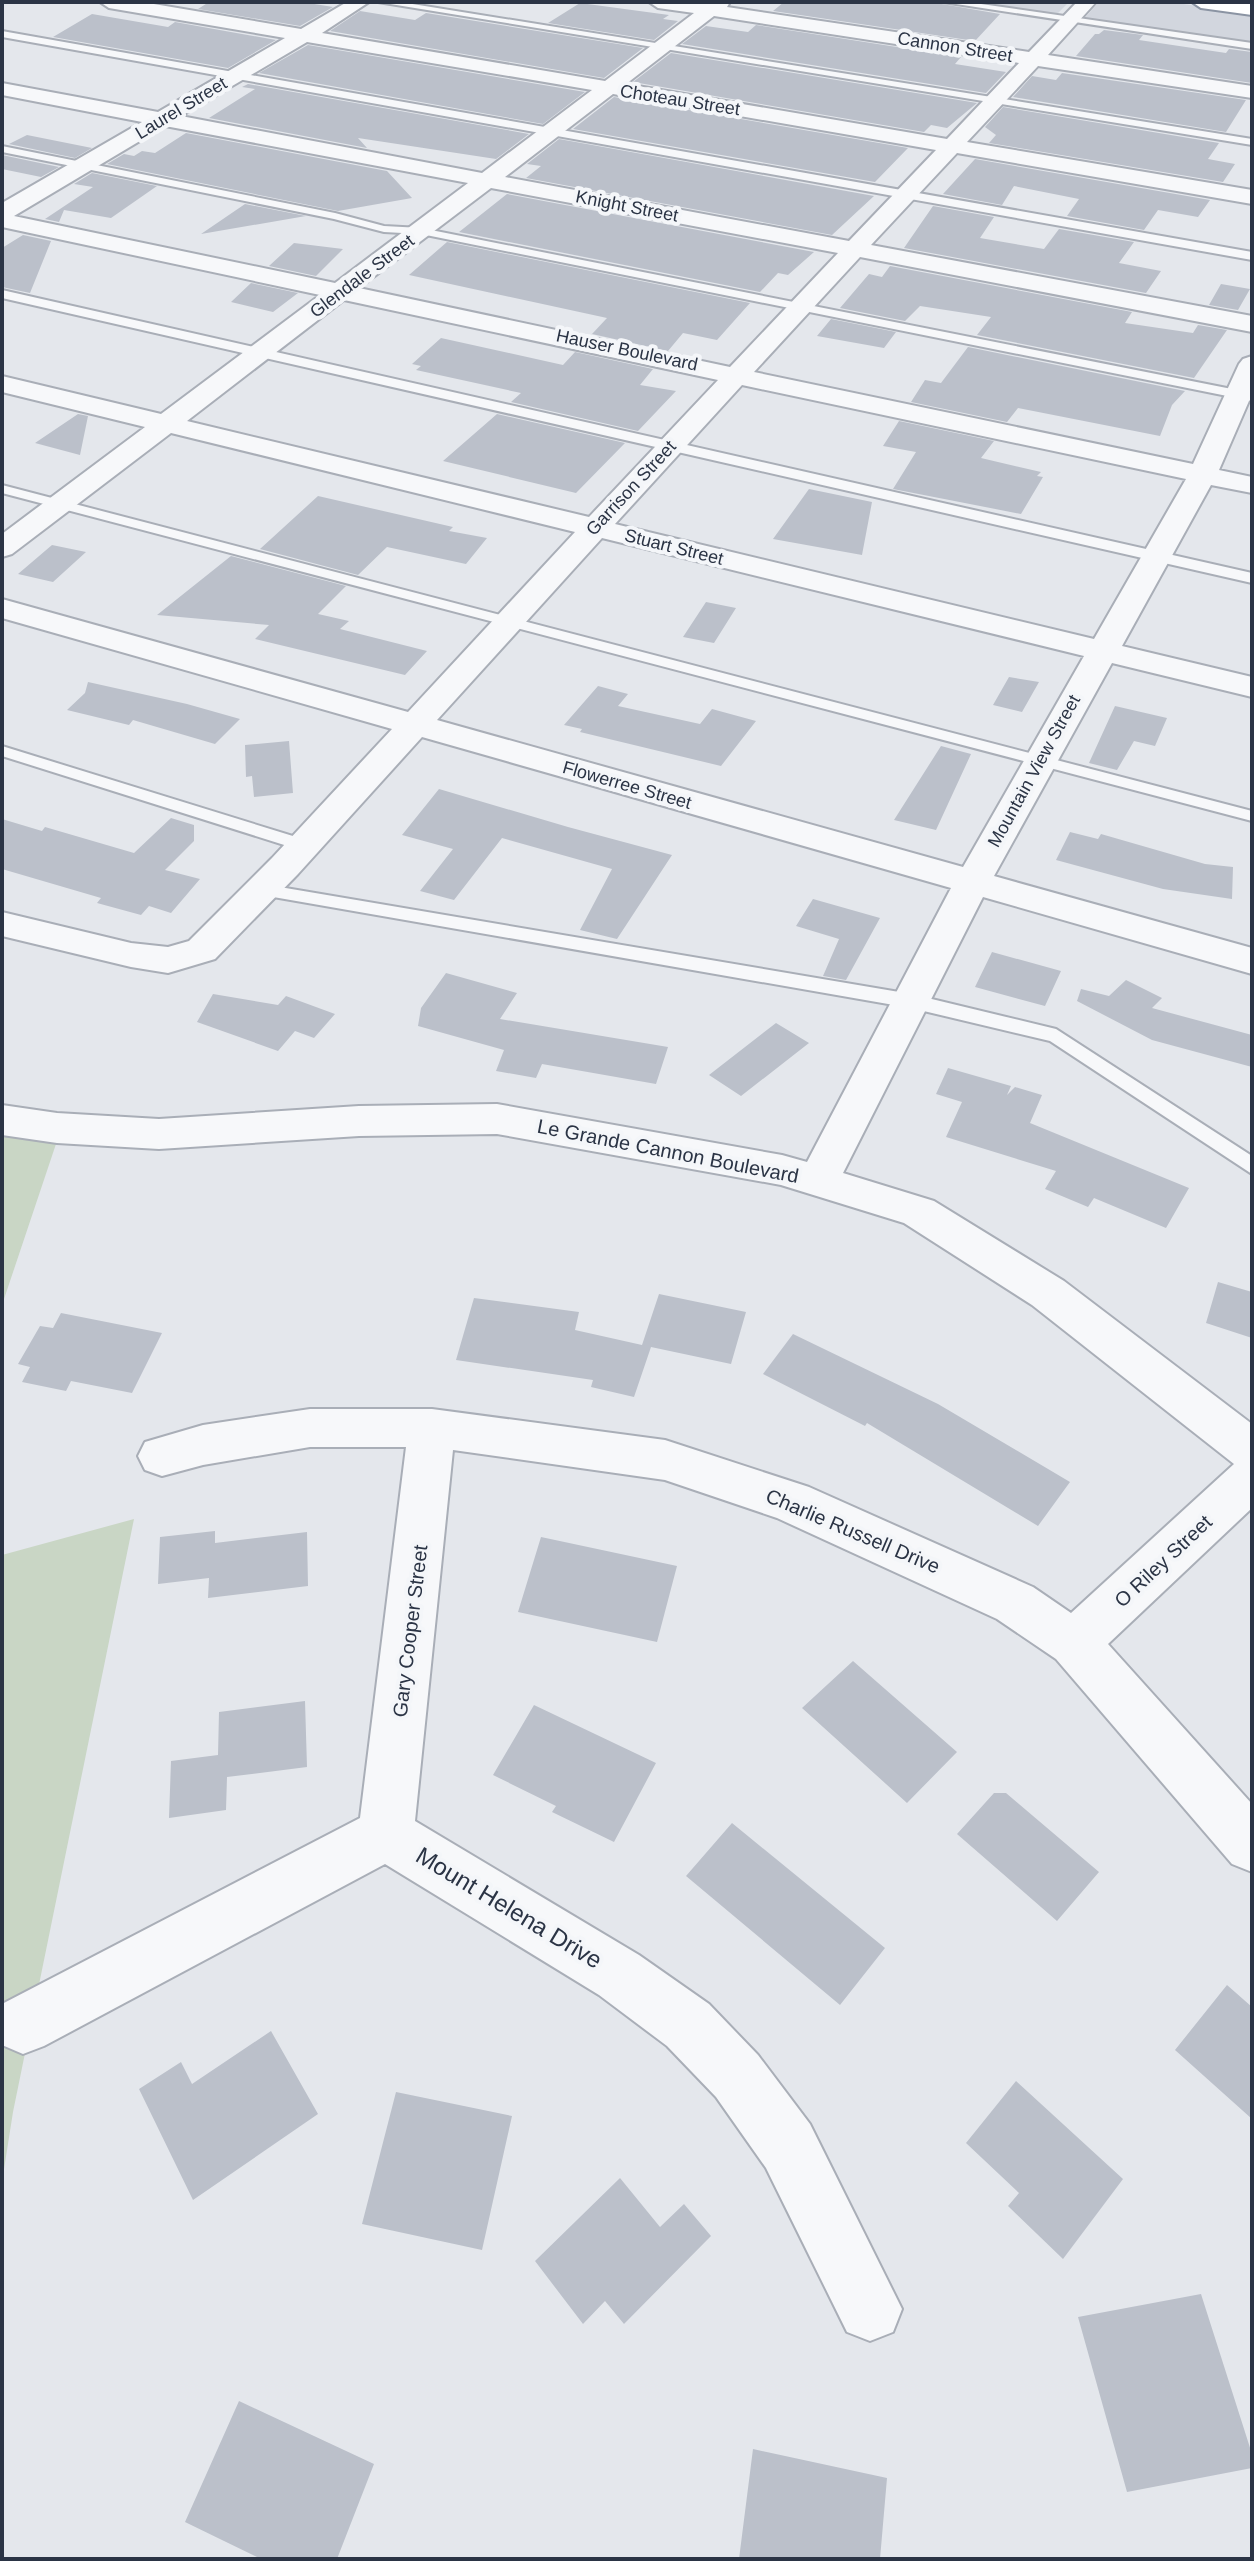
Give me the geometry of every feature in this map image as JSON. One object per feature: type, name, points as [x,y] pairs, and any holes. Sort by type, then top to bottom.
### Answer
[{"type":"highway","points":[[1201,2],[1252,9]]},
{"type":"street","name":"Choteau Street","points":[[109,2],[1252,197]]},
{"type":"street","name":"Laurel Street","points":[[2,213],[360,2]]},
{"type":"street","name":"Cannon Street","points":[[658,2],[716,6],[1031,59],[1252,92]]},
{"type":"street","name":"Glendale Street","points":[[2,548],[716,6]]},
{"type":"street","name":"Garrison Street","points":[[2,924],[131,955],[168,960],[202,950],[262,890],[670,446],[1078,11]]},
{"type":"street","name":"Knight Street","points":[[2,89],[1252,324]]},
{"type":"street","name":"Hauser Boulevard","points":[[2,220],[1252,485]]},
{"type":"street","name":"Stuart Street","points":[[2,384],[1252,687]]},
{"type":"street","name":"Mountain View Street","points":[[819,1180],[973,881],[1203,474],[1247,385]]},
{"type":"street","name":"Flowerree Street","points":[[2,608],[1252,961]]},
{"type":"street","name":"Le Grande Cannon Boulevard","points":[[2,1120],[57,1128],[159,1134],[359,1121],[497,1119],[782,1170],[919,1212],[1048,1293],[1252,1451]]},
{"type":"street","name":"Charlie Russell Drive","points":[[162,1456],[203,1445],[310,1428],[432,1428],[665,1460],[792,1502],[1015,1603],[1074,1643],[1252,1845]]},
{"type":"street","name":"Gary Cooper Street","points":[[386,1834],[432,1428]]},
{"type":"street","name":"O Riley Street","points":[[1074,1643],[1252,1478]]},
{"type":"street","points":[[23,2025],[386,1834]]},
{"type":"street","name":"Mount Helena Drive","points":[[386,1834],[619,1975],[688,2025],[737,2076],[788,2146],[870,2309]]},
{"type":"lane","points":[[383,2],[1252,142]]},
{"type":"lane","points":[[948,2],[1078,11],[1252,46]]},
{"type":"lane","points":[[2,34],[1252,256]]},
{"type":"lane","points":[[2,149],[314,211],[384,229],[421,231],[1099,369],[1247,385]]},
{"type":"lane","points":[[2,294],[1252,578]]},
{"type":"lane","points":[[2,489],[1252,816]]},
{"type":"lane","points":[[2,751],[303,845]]},
{"type":"lane","points":[[262,890],[911,1001],[1056,1036],[1252,1166]]},
{"type":"shaded area","points":[[948,2],[1069,2],[1054,17]]},
{"type":"shaded area","points":[[1099,2],[1170,2],[1252,14],[1252,46],[1082,21]]},
{"type":"green space","points":[[2,1131],[58,1138],[2,1305]]},
{"type":"green space","points":[[134,1519],[13,2112],[2,2182],[2,1555]]},
{"type":"building","points":[[209,2],[302,2],[333,7],[300,26],[198,9]]},
{"type":"building","points":[[784,2],[936,3],[1000,14],[975,41],[773,11]]},
{"type":"building","points":[[580,3],[669,15],[663,19],[678,21],[654,40],[548,23]]},
{"type":"building","points":[[360,11],[415,20],[426,13],[643,48],[604,78],[330,31]]},
{"type":"building","points":[[92,14],[168,27],[175,22],[276,40],[228,68],[53,37]]},
{"type":"building","points":[[756,25],[961,57],[955,64],[1006,72],[986,93],[682,44],[706,26],[748,32]]},
{"type":"building","points":[[1104,30],[1143,35],[1139,40],[1226,53],[1229,49],[1252,52],[1252,83],[1076,56],[1095,34]]},
{"type":"building","points":[[308,45],[585,92],[543,124],[259,73]]},
{"type":"building","points":[[671,53],[977,103],[947,128],[931,125],[924,132],[633,82]]},
{"type":"building","points":[[1062,73],[1246,100],[1226,132],[1013,97],[1032,76],[1056,80]]},
{"type":"building","points":[[248,84],[529,134],[496,159],[358,138],[367,148],[209,118],[255,89],[242,87]]},
{"type":"building","points":[[614,97],[908,148],[875,182],[573,129]]},
{"type":"building","points":[[1003,107],[1219,143],[1208,159],[1235,164],[1223,182],[989,143],[996,135],[985,127]]},
{"type":"building","points":[[186,133],[387,171],[412,198],[338,211],[107,164],[124,154],[134,156],[142,151],[155,153]]},
{"type":"building","points":[[27,135],[92,148],[75,158],[9,144]]},
{"type":"building","points":[[559,139],[874,196],[832,235],[526,178],[541,166],[527,164]]},
{"type":"building","points":[[2,155],[59,167],[41,177],[2,169]]},
{"type":"building","points":[[975,159],[1210,200],[1198,217],[1158,210],[1144,230],[1067,216],[1079,199],[1014,186],[1002,205],[943,194]]},
{"type":"building","points":[[92,173],[157,186],[111,218],[64,210],[59,222],[45,219],[93,187],[74,184]]},
{"type":"building","points":[[507,194],[814,252],[788,275],[778,273],[760,292],[459,232]]},
{"type":"building","points":[[245,204],[306,216],[201,234]]},
{"type":"building","points":[[933,206],[994,217],[980,238],[1044,249],[1059,229],[1134,242],[1119,263],[1161,271],[1146,293],[904,248]]},
{"type":"building","points":[[23,235],[51,241],[30,293],[2,287],[2,248]]},
{"type":"building","points":[[447,242],[750,303],[717,340],[683,333],[668,351],[592,334],[607,318],[409,275]]},
{"type":"building","points":[[294,243],[343,249],[316,276],[269,266]]},
{"type":"building","points":[[890,266],[1132,312],[1125,323],[1193,333],[1198,325],[1227,330],[1194,378],[977,335],[991,317],[920,306],[905,321],[840,308],[869,274],[882,277]]},
{"type":"building","points":[[251,283],[298,293],[273,312],[231,302]]},
{"type":"building","points":[[1221,284],[1250,289],[1238,310],[1209,305]]},
{"type":"building","points":[[831,319],[896,332],[884,348],[817,336]]},
{"type":"building","points":[[441,338],[563,365],[575,352],[653,369],[640,385],[676,391],[638,431],[511,402],[521,393],[416,370],[421,366],[412,364]]},
{"type":"building","points":[[968,347],[1185,391],[1172,405],[1160,436],[1018,408],[1007,422],[911,402],[925,380],[941,383]]},
{"type":"building","points":[[78,414],[88,416],[80,455],[35,443]]},
{"type":"building","points":[[497,414],[625,443],[576,493],[443,461]]},
{"type":"building","points":[[899,421],[994,441],[981,458],[1041,472],[1037,476],[1043,477],[1021,514],[893,489],[916,452],[883,446]]},
{"type":"building","points":[[809,489],[872,502],[862,555],[773,539]]},
{"type":"building","points":[[318,496],[453,527],[449,531],[487,538],[466,564],[387,547],[358,575],[260,549]]},
{"type":"building","points":[[52,545],[86,552],[53,582],[18,574]]},
{"type":"building","points":[[231,556],[346,586],[318,614],[349,621],[340,629],[427,651],[405,675],[255,639],[269,625],[157,615]]},
{"type":"building","points":[[706,602],[736,608],[714,643],[683,637]]},
{"type":"building","points":[[1009,677],[1039,682],[1022,712],[993,705]]},
{"type":"building","points":[[88,682],[240,719],[215,744],[133,720],[129,725],[67,710],[85,693]]},
{"type":"building","points":[[598,686],[628,694],[618,706],[700,724],[712,709],[756,721],[721,766],[580,732],[582,729],[564,725]]},
{"type":"building","points":[[1115,706],[1167,718],[1155,746],[1134,741],[1117,770],[1089,763]]},
{"type":"building","points":[[289,741],[293,793],[254,797],[252,776],[246,777],[245,745]]},
{"type":"building","points":[[941,746],[971,754],[936,830],[894,820]]},
{"type":"building","points":[[439,789],[672,855],[617,939],[580,930],[612,869],[502,838],[454,900],[420,891],[453,849],[402,835]]},
{"type":"building","points":[[171,818],[194,825],[194,841],[165,870],[200,879],[171,913],[149,906],[141,915],[97,903],[101,898],[2,869],[2,819],[42,831],[45,827],[134,853]]},
{"type":"building","points":[[1070,832],[1098,839],[1101,834],[1205,864],[1233,867],[1232,899],[1163,889],[1056,860]]},
{"type":"building","points":[[813,899],[880,918],[846,980],[823,976],[839,939],[796,926]]},
{"type":"building","points":[[992,952],[1061,971],[1045,1006],[975,987]]},
{"type":"building","points":[[446,973],[517,993],[500,1019],[668,1047],[656,1084],[542,1064],[536,1078],[496,1071],[504,1050],[418,1026],[421,1008]]},
{"type":"building","points":[[1126,980],[1162,998],[1152,1008],[1252,1035],[1252,1067],[1152,1040],[1077,1001],[1081,989],[1109,996]]},
{"type":"building","points":[[213,994],[278,1005],[286,996],[335,1014],[314,1038],[295,1031],[278,1051],[197,1022]]},
{"type":"building","points":[[776,1023],[809,1043],[741,1096],[709,1075]]},
{"type":"building","points":[[948,1068],[1011,1086],[1007,1095],[1015,1087],[1042,1095],[1030,1123],[1189,1188],[1166,1228],[1094,1198],[1088,1207],[1045,1189],[1056,1171],[946,1137],[962,1102],[936,1094]]},
{"type":"building","points":[[1218,1282],[1252,1292],[1252,1338],[1206,1323]]},
{"type":"building","points":[[659,1294],[746,1312],[731,1364],[651,1347],[634,1397],[591,1387],[593,1380],[456,1360],[474,1298],[579,1312],[575,1330],[642,1345]]},
{"type":"building","points":[[61,1313],[162,1333],[132,1393],[71,1381],[66,1391],[22,1382],[30,1367],[18,1364],[40,1326],[53,1328]]},
{"type":"building","points":[[793,1334],[938,1404],[1070,1482],[1038,1526],[867,1423],[865,1426],[763,1374]]},
{"type":"building","points":[[215,1531],[215,1543],[307,1532],[308,1586],[208,1598],[209,1578],[158,1584],[160,1537]]},
{"type":"building","points":[[541,1537],[677,1566],[657,1642],[518,1612]]},
{"type":"building","points":[[853,1661],[957,1752],[907,1803],[802,1708]]},
{"type":"building","points":[[305,1701],[307,1767],[227,1777],[226,1810],[169,1818],[171,1761],[218,1755],[219,1712]]},
{"type":"building","points":[[534,1705],[656,1763],[614,1842],[552,1812],[556,1806],[493,1775]]},
{"type":"building","points":[[994,1793],[1006,1793],[1099,1872],[1057,1921],[957,1834]]},
{"type":"building","points":[[732,1823],[885,1948],[840,2005],[686,1876]]},
{"type":"building","points":[[1227,1985],[1252,2007],[1252,2119],[1175,2050]]},
{"type":"building","points":[[271,2031],[318,2114],[193,2200],[139,2089],[181,2062],[192,2084]]},
{"type":"building","points":[[1016,2081],[1123,2179],[1063,2259],[1008,2206],[1019,2193],[966,2143]]},
{"type":"building","points":[[396,2092],[512,2116],[482,2250],[362,2224]]},
{"type":"building","points":[[620,2178],[660,2227],[684,2204],[711,2236],[624,2324],[605,2301],[583,2324],[535,2261]]},
{"type":"building","points":[[1201,2294],[1252,2454],[1252,2468],[1127,2492],[1078,2317]]},
{"type":"building","points":[[239,2401],[374,2464],[337,2559],[261,2559],[185,2522]]},
{"type":"building","points":[[753,2449],[887,2478],[880,2559],[739,2559]]}]
